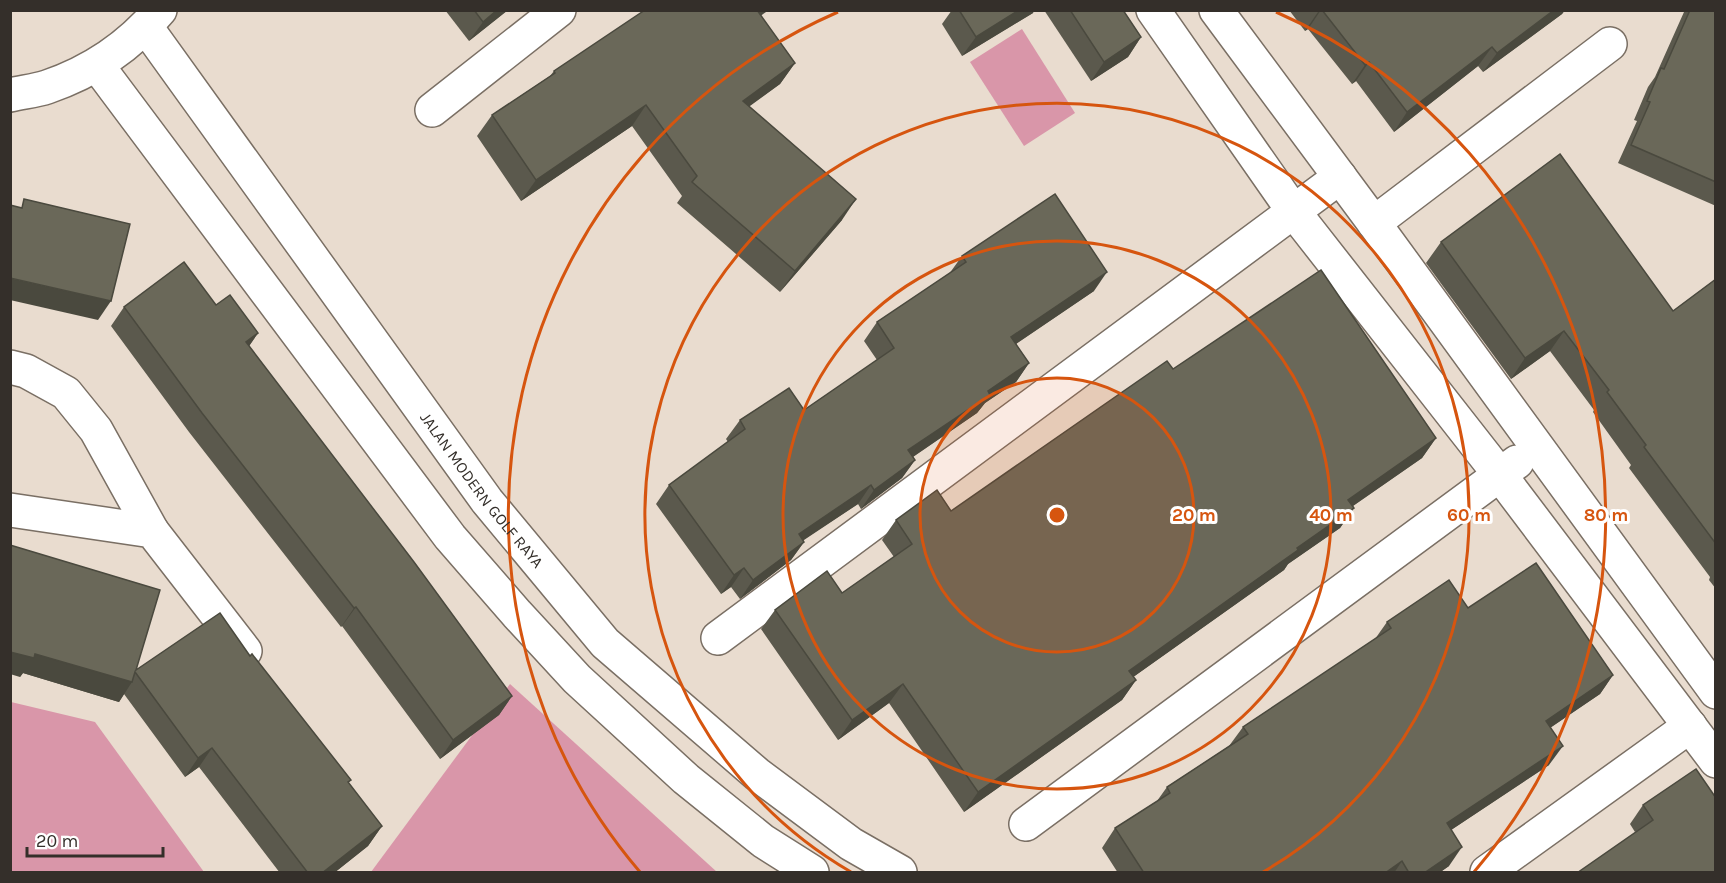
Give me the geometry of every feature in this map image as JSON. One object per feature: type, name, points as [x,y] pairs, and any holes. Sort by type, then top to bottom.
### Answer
[{"type":"street","points":[[432,110],[560,10]]},
{"type":"street","points":[[1154,10],[1294,212],[1500,475],[1716,761]]},
{"type":"street","points":[[1216,10],[1716,692]]},
{"type":"street","points":[[10,95],[47,87],[97,65],[123,47],[153,19]]},
{"type":"street","name":"JALAN MODERN GOLF RAYA","points":[[153,19],[487,501],[605,643],[757,774],[851,844],[900,873]]},
{"type":"street","points":[[1374,223],[1610,44]]},
{"type":"street","points":[[97,65],[450,537],[517,614],[577,679],[686,779],[763,841],[812,873]]},
{"type":"street","points":[[718,638],[1340,177]]},
{"type":"street","points":[[10,367],[26,371],[66,393],[96,430],[152,531],[262,673]]},
{"type":"street","points":[[1026,824],[1537,447]]},
{"type":"street","points":[[10,510],[152,531]]},
{"type":"street","points":[[1487,873],[1690,726]]},
{"type":"shaded area","points":[[1022,29],[1075,113],[1024,146],[970,62]]},
{"type":"shaded area","points":[[510,684],[717,872],[371,872]]},
{"type":"shaded area","points":[[11,702],[95,722],[204,872],[11,872]]},
{"type":"building","points":[[474,10],[497,10],[483,22]]},
{"type":"building","points":[[645,10],[757,10],[795,63],[743,101],[856,199],[795,271],[692,182],[697,176],[646,105],[536,180],[492,115]]},
{"type":"building","points":[[959,10],[1019,10],[976,37]]},
{"type":"building","points":[[1070,10],[1123,10],[1141,37],[1104,62]]},
{"type":"building","points":[[1322,10],[1554,10],[1497,53],[1492,47],[1407,112],[1369,62],[1365,65]]},
{"type":"building","points":[[1690,10],[1716,10],[1716,182],[1631,145],[1650,102],[1647,101],[1661,68],[1664,69]]},
{"type":"building","points":[[1560,154],[1673,311],[1716,279],[1716,544],[1644,447],[1646,445],[1607,392],[1609,390],[1564,331],[1525,358],[1441,242]]},
{"type":"building","points":[[1055,194],[1107,272],[1011,337],[1029,363],[988,391],[990,395],[908,450],[915,460],[874,490],[871,485],[799,534],[804,542],[753,580],[744,568],[734,575],[669,485],[745,429],[740,420],[789,388],[804,410],[894,348],[877,322],[966,262],[962,256]]},
{"type":"building","points":[[24,199],[130,224],[111,301],[10,278],[10,205],[22,208]]},
{"type":"building","points":[[184,262],[216,305],[230,295],[258,333],[246,342],[414,562],[512,696],[453,740],[356,607],[354,608],[202,413],[124,307]]},
{"type":"building","points":[[1321,270],[1436,438],[1348,500],[1354,508],[1129,671],[1136,680],[978,792],[903,684],[852,720],[775,610],[827,571],[842,593],[912,544],[896,520],[937,490],[951,511],[1167,361],[1173,369]]},
{"type":"building","points":[[10,545],[160,590],[136,670],[220,613],[250,656],[252,654],[351,780],[348,782],[382,826],[322,873],[308,873],[212,748],[198,758],[135,672],[132,682],[35,654],[34,658],[10,652]]},
{"type":"building","points":[[1536,563],[1613,675],[1546,721],[1563,746],[1447,823],[1462,847],[1424,873],[1409,873],[1402,861],[1385,873],[1144,873],[1115,828],[1170,793],[1167,787],[1248,734],[1243,727],[1391,628],[1387,622],[1449,580],[1468,608]]},
{"type":"building","points":[[1696,769],[1716,798],[1716,873],[1577,873],[1653,820],[1643,805]]}]
